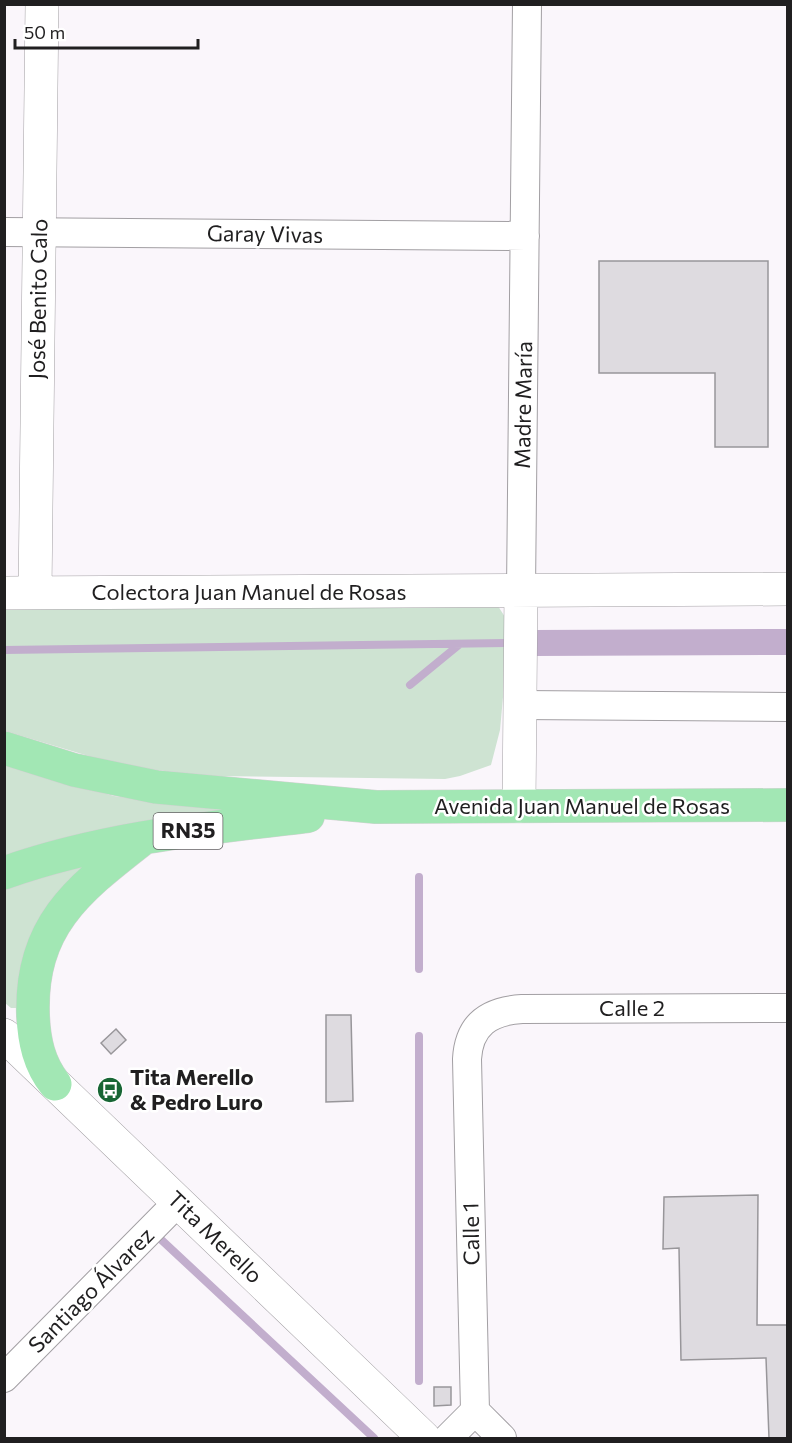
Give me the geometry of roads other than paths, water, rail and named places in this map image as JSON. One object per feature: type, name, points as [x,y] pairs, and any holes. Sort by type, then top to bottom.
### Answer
[{"type":"highway","name":"Avenida Juan Manuel de Rosas","points":[[4,748],[78,771],[156,787],[376,807],[788,805]]},
{"type":"highway","name":"Avenida Juan Manuel de Rosas","points":[[4,873],[91,848],[144,837],[376,807]]},
{"type":"highway","points":[[55,1084],[39,1056],[33,1025],[34,987],[41,951],[57,918],[78,892],[144,837]]},
{"type":"street","name":"José Benito Calo","points":[[20,593],[39,232],[42,4]]},
{"type":"street","name":"Madre María","points":[[519,806],[527,4]]},
{"type":"street","name":"Garay Vivas","points":[[4,232],[525,236]]},
{"type":"street","name":"Colectora Juan Manuel de Rosas","points":[[20,593],[788,589]]},
{"type":"street","points":[[520,705],[788,707]]},
{"type":"street","name":"Calle 2","points":[[481,1024],[499,1012],[522,1009],[788,1008]]},
{"type":"street","name":"Calle 1","points":[[475,1411],[467,1059],[469,1041],[481,1024]]},
{"type":"street","name":"Tita Merello","points":[[5,1036],[424,1438]]},
{"type":"street","name":"Santiago Álvarez","points":[[4,1378],[178,1202]]},
{"type":"street","points":[[448,1438],[475,1411],[502,1438]]},
{"type":"waterway","points":[[533,643],[788,642]]},
{"type":"waterway","points":[[4,650],[506,643]]},
{"type":"waterway","points":[[410,685],[460,644]]},
{"type":"waterway","points":[[419,877],[419,969]]},
{"type":"waterway","points":[[419,1036],[419,1381]]},
{"type":"waterway","points":[[154,1233],[374,1438]]},
{"type":"place","name":"Tita Merello & Pedro Luro","points":[[110,1090]]}]
